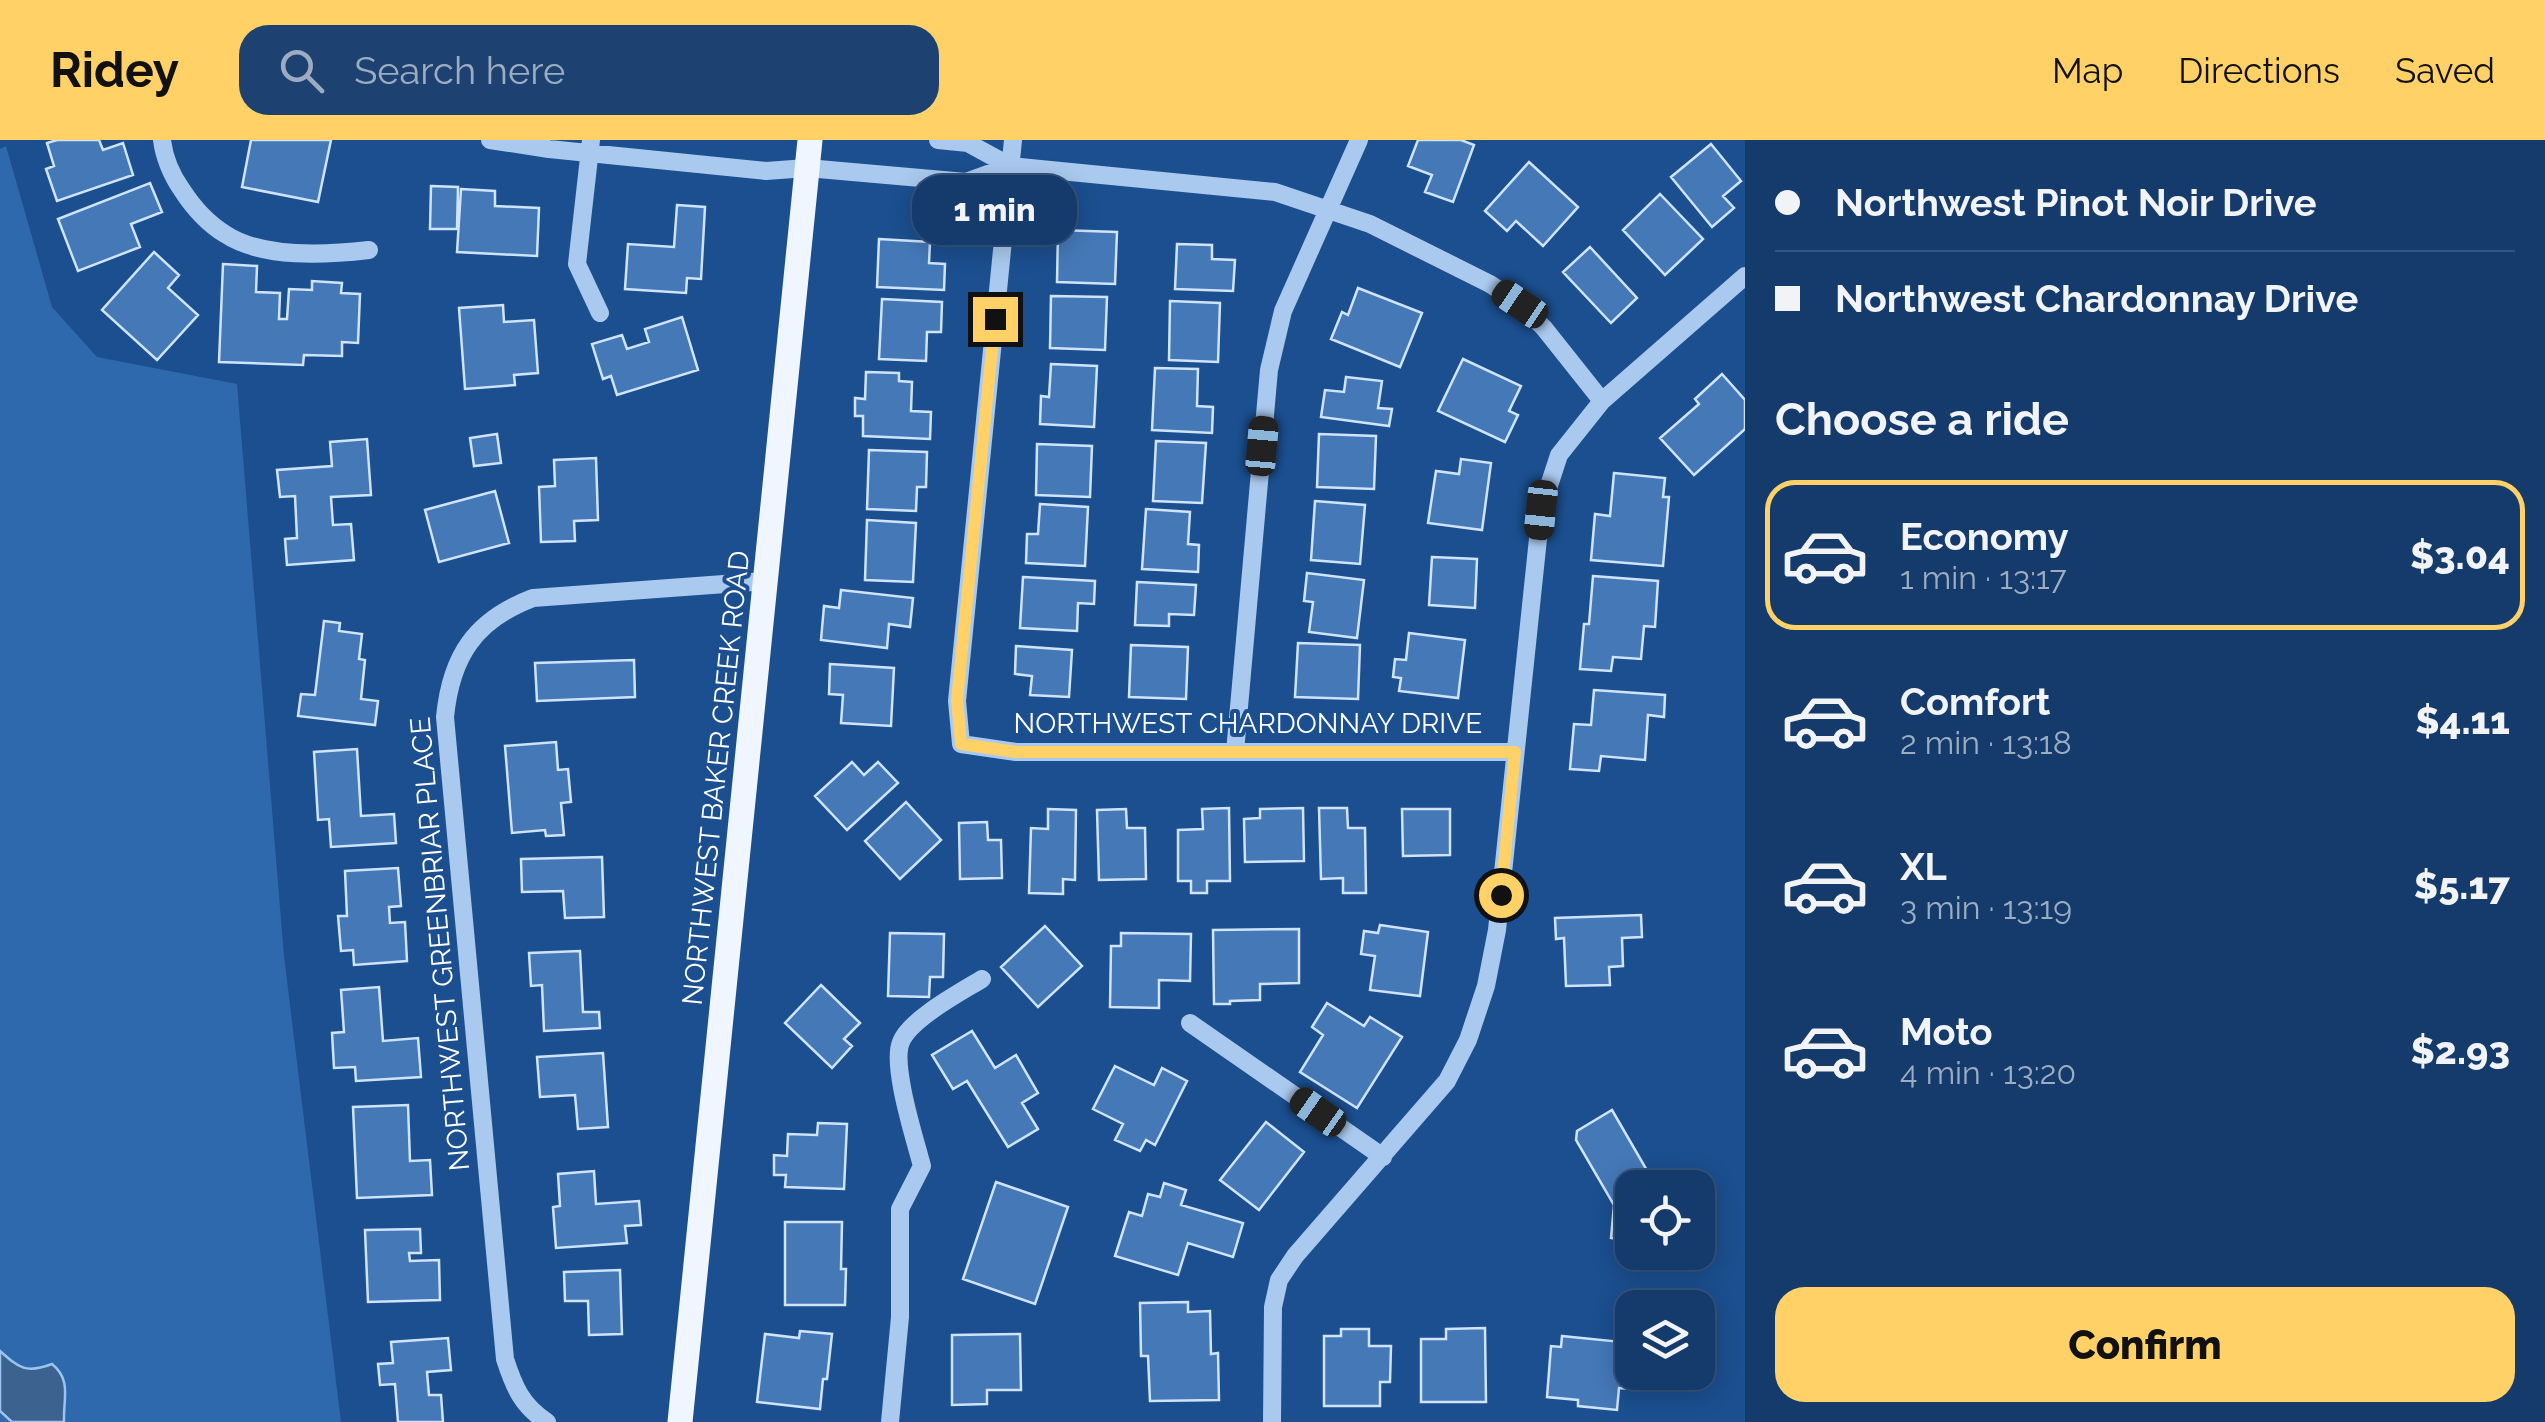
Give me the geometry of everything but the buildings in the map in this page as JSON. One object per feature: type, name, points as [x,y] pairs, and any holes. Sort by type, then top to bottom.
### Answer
[{"type":"main road","name":"NORTHWEST BAKER CREEK ROAD","points":[[680,1422],[810,140]]},
{"type":"street","points":[[162,140],[176,182],[194,208],[226,235],[264,250],[331,255],[369,250]]},
{"type":"street","points":[[490,140],[590,147],[766,171],[807,168],[966,182],[1010,166]]},
{"type":"street","points":[[938,140],[968,143],[1010,166],[1274,192],[1387,232],[1490,284],[1520,304],[1602,400]]},
{"type":"street","points":[[1010,166],[1013,140]]},
{"type":"street","points":[[1234,752],[1269,370],[1282,311],[1359,140]]},
{"type":"street","points":[[590,147],[577,264],[600,313]]},
{"type":"street","name":"NORTHWEST CHARDONNAY DRIVE","points":[[1010,166],[957,700],[961,744],[1016,752],[1515,752]]},
{"type":"street","points":[[1272,1422],[1273,1307],[1279,1280],[1295,1256],[1447,1081],[1468,1040],[1486,986],[1498,930],[1541,510],[1559,455],[1602,400],[1745,276]]},
{"type":"street","name":"NORTHWEST GREENBRIAR PLACE","points":[[548,1422],[522,1402],[505,1359],[445,717],[447,690],[469,644],[488,621],[506,608],[533,598],[766,581]]},
{"type":"street","points":[[890,1422],[900,1316],[900,1209],[922,1166],[899,1074],[901,1042],[924,1014],[982,980]]},
{"type":"street","points":[[1190,1022],[1383,1157]]},
{"type":"shaded area","points":[[6,146],[52,307],[97,357],[237,384],[284,956],[341,1422],[0,1422],[0,149]]},
{"type":"shaded area","points":[[0,1351],[23,1368],[52,1364],[58,1370],[65,1390],[64,1422],[12,1422],[0,1411]]},
{"type":"route","points":[[995,319],[957,700],[961,744],[1016,752],[1515,752],[1501,895]]}]
